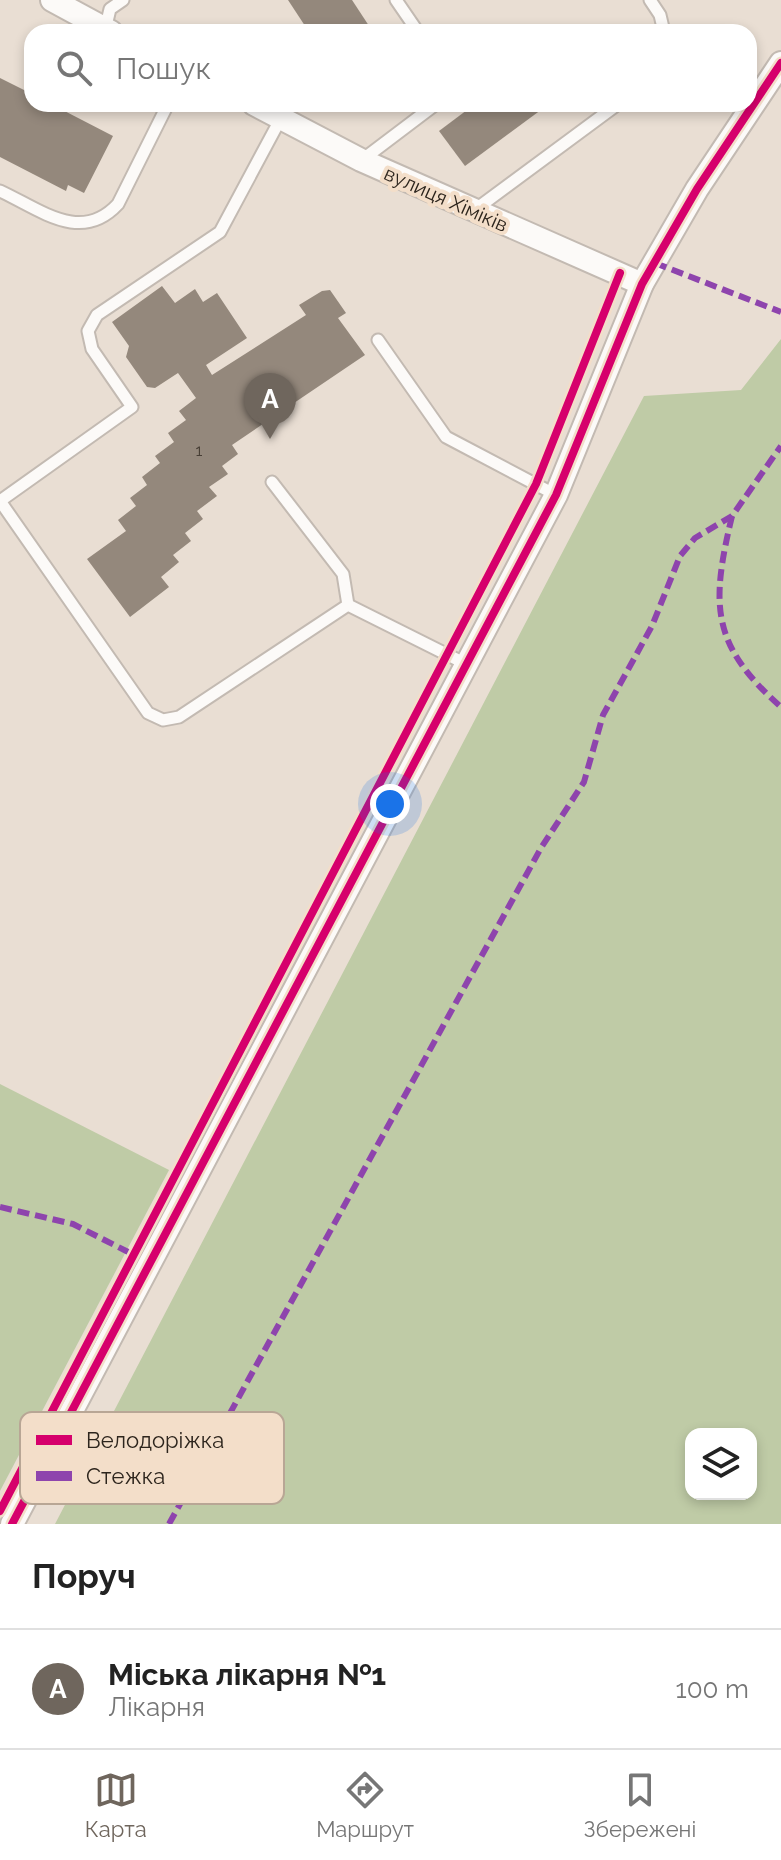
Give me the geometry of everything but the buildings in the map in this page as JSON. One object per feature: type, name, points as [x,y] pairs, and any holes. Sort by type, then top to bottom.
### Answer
[{"type":"street","points":[[52,0],[108,18]]},
{"type":"street","points":[[757,93],[781,63]]},
{"type":"street","name":"вулиця Хіміків","points":[[269,112],[361,160],[472,212],[642,284]]},
{"type":"street","points":[[71,1412],[556,495],[642,284],[744,112]]},
{"type":"street","points":[[12,1524],[23,1504]]},
{"type":"lane","points":[[108,18],[123,0]]},
{"type":"lane","points":[[396,0],[412,24]]},
{"type":"lane","points":[[650,0],[662,24]]},
{"type":"lane","points":[[0,191],[71,224],[91,223],[106,217],[118,204],[164,112]]},
{"type":"lane","points":[[361,160],[425,112]]},
{"type":"lane","points":[[472,212],[607,112]]},
{"type":"lane","points":[[281,118],[220,232],[97,315],[92,323],[88,331],[92,349],[132,407],[0,501],[148,713],[163,720],[179,717],[348,605]]},
{"type":"lane","points":[[378,340],[446,437],[556,495]]},
{"type":"lane","points":[[272,482],[343,574],[348,605]]},
{"type":"lane","points":[[348,605],[466,664]]},
{"type":"green space","points":[[781,339],[781,1524],[55,1524],[65,1504],[284,1504],[284,1412],[113,1412],[644,396],[741,390]]},
{"type":"green space","points":[[0,1084],[169,1170],[42,1412],[20,1412],[20,1453],[0,1491]]},
{"type":"marked path","points":[[655,263],[781,312]]},
{"type":"marked path","points":[[231,1412],[541,848],[584,782],[603,715],[652,626],[680,556],[695,538],[732,516],[781,446]]},
{"type":"marked path","points":[[732,516],[721,574],[722,621],[740,663],[781,707]]},
{"type":"marked path","points":[[0,1207],[73,1224],[138,1257]]},
{"type":"marked path","points":[[169,1524],[180,1504]]},
{"type":"cycle path","points":[[757,99],[781,63]]},
{"type":"cycle path","points":[[71,1412],[556,495],[642,284],[697,189],[748,112]]},
{"type":"cycle path","points":[[52,1412],[536,484],[620,273]]},
{"type":"cycle path","points":[[0,1511],[20,1473]]},
{"type":"cycle path","points":[[12,1524],[23,1504]]},
{"type":"place","name":"Міська лікарня №1","points":[[270,439]]}]
